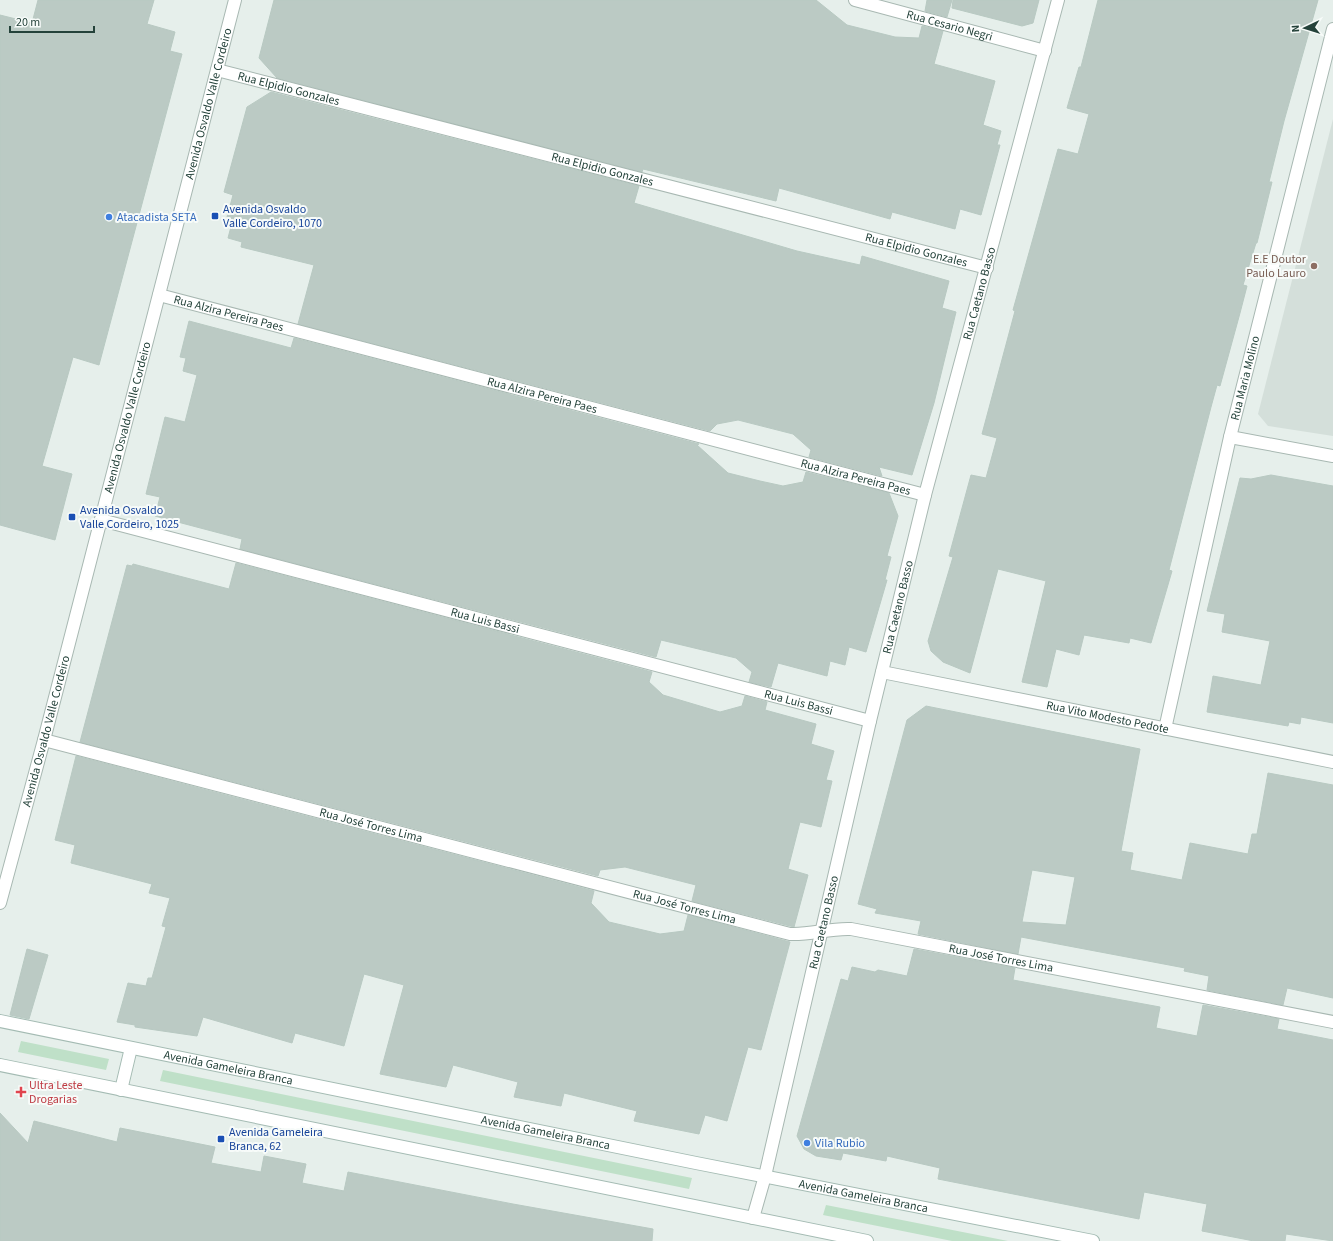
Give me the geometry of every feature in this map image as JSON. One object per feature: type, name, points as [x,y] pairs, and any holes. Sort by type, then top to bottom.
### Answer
[{"type":"street","name":"Avenida Osvaldo Valle Cordeiro","points":[[0,903],[44,740],[235,0]]},
{"type":"street","name":"Rua Cesario Negri","points":[[855,0],[1045,51]]},
{"type":"street","name":"Rua Caetano Basso","points":[[752,1218],[765,1176],[870,721],[925,496],[1058,0]]},
{"type":"street","name":"Rua Maria Molino","points":[[1165,729],[1230,437],[1333,29]]},
{"type":"street","name":"Rua Elpidio Gonzales","points":[[217,70],[987,268]]},
{"type":"street","name":"Rua Alzira Pereira Paes","points":[[159,295],[925,496]]},
{"type":"street","points":[[1230,437],[1333,456]]},
{"type":"street","name":"Rua Luis Bassi","points":[[101,520],[870,721]]},
{"type":"street","name":"Rua Vito Modesto Pedote","points":[[882,672],[1333,762]]},
{"type":"street","name":"Rua José Torres Lima","points":[[44,740],[790,934],[801,934],[823,930],[851,929],[1333,1022]]},
{"type":"street","name":"Avenida Gameleira Branca","points":[[0,1021],[1093,1241]]},
{"type":"street","points":[[121,1090],[131,1048]]},
{"type":"street","points":[[0,1065],[867,1241]]},
{"type":"shaded area","name":"E.E Doutor Paulo Lauro","points":[[1333,119],[1333,436],[1268,426],[1258,414]]},
{"type":"green space","points":[[21,1041],[109,1059],[106,1070],[18,1052]]},
{"type":"green space","points":[[163,1070],[692,1178],[689,1189],[160,1081]]},
{"type":"green space","points":[[826,1205],[1008,1241],[952,1241],[823,1215]]},
{"type":"building","points":[[38,0],[154,0],[147,24],[175,32],[170,51],[182,54],[99,365],[73,357],[42,466],[72,474],[55,540],[0,525],[0,15],[32,23]]},
{"type":"building","points":[[274,0],[816,0],[847,25],[895,37],[919,38],[922,26],[943,31],[934,64],[995,81],[983,125],[1001,131],[997,145],[1000,145],[981,215],[960,209],[955,229],[892,212],[890,219],[779,188],[776,201],[643,169],[642,172],[277,78],[259,58]]},
{"type":"building","points":[[927,0],[952,0],[947,17],[925,11]]},
{"type":"building","points":[[953,0],[1039,0],[1033,23],[1022,26],[952,8]]},
{"type":"building","points":[[1098,0],[1318,0],[1284,121],[1269,182],[1272,182],[1257,243],[1243,285],[1247,286],[1240,313],[1220,386],[1217,385],[1211,407],[1169,570],[1172,571],[1151,643],[1130,638],[1129,643],[1084,635],[1079,655],[1056,649],[1047,687],[1022,682],[1046,581],[998,569],[970,673],[943,662],[931,651],[928,641],[953,557],[949,556],[971,475],[986,478],[997,438],[982,434],[1015,311],[1013,310],[1058,149],[1078,154],[1089,114],[1067,108],[1079,67],[1081,67]]},
{"type":"building","points":[[271,92],[639,186],[634,203],[797,251],[860,265],[862,256],[949,281],[942,308],[956,312],[934,403],[912,475],[879,467],[882,476],[809,457],[811,450],[793,434],[738,420],[717,424],[710,431],[298,324],[314,265],[241,247],[242,242],[228,238],[233,219],[227,217],[233,195],[224,192],[247,107]]},
{"type":"building","points":[[189,321],[291,348],[294,338],[699,444],[697,445],[728,473],[760,481],[783,486],[803,482],[806,472],[889,493],[898,516],[887,556],[891,557],[885,580],[887,580],[866,652],[849,647],[845,665],[830,661],[827,676],[778,663],[771,687],[749,682],[752,672],[736,658],[661,640],[656,657],[240,549],[242,539],[155,516],[160,497],[146,494],[165,417],[185,422],[197,375],[183,371],[186,358],[180,357]]},
{"type":"building","points":[[1271,475],[1333,486],[1333,723],[1301,717],[1300,724],[1289,722],[1288,726],[1207,712],[1213,676],[1261,685],[1270,641],[1222,632],[1225,614],[1207,611],[1240,478],[1251,479]]},
{"type":"building","points":[[236,563],[652,672],[649,682],[663,695],[720,712],[742,706],[745,696],[767,702],[765,710],[816,724],[811,744],[834,751],[826,780],[832,781],[821,827],[800,822],[788,869],[808,875],[794,927],[692,901],[696,885],[625,867],[600,870],[598,876],[80,742],[127,565],[132,566],[133,564],[229,589]]},
{"type":"building","points":[[926,706],[1140,749],[1121,851],[1133,853],[1130,870],[1182,880],[1190,843],[1248,854],[1252,834],[1257,834],[1268,773],[1333,785],[1333,998],[1287,988],[1283,1005],[1207,990],[1209,976],[1184,971],[1185,968],[1021,937],[1018,954],[918,934],[921,921],[875,913],[877,909],[858,904],[907,720]],"holes":[[[1032,870],[1075,877],[1066,925],[1022,922]]]},
{"type":"building","points":[[76,756],[594,891],[591,903],[609,922],[660,934],[684,931],[688,915],[790,942],[761,1050],[748,1047],[727,1121],[705,1115],[699,1134],[634,1121],[637,1111],[564,1093],[561,1106],[514,1097],[518,1082],[453,1065],[446,1087],[380,1074],[404,985],[364,974],[344,1046],[295,1033],[292,1043],[203,1017],[197,1036],[135,1027],[135,1025],[117,1022],[128,983],[146,986],[148,978],[152,978],[166,927],[162,926],[170,898],[149,893],[152,884],[71,863],[75,845],[55,840]]},
{"type":"building","points":[[27,949],[48,955],[29,1019],[10,1015]]},
{"type":"building","points":[[914,949],[1015,968],[1013,980],[1160,1007],[1156,1028],[1197,1036],[1203,1005],[1279,1019],[1277,1029],[1333,1040],[1333,1241],[1286,1234],[1285,1241],[1254,1241],[1202,1231],[1207,1204],[1144,1192],[1139,1219],[938,1179],[940,1168],[887,1156],[886,1161],[843,1153],[841,1160],[816,1156],[804,1149],[797,1136],[841,979],[848,981],[852,967],[875,972],[878,970],[907,976]]},
{"type":"building","points":[[0,1113],[28,1143],[34,1121],[117,1142],[120,1128],[215,1147],[211,1163],[261,1172],[264,1156],[306,1164],[302,1183],[344,1191],[348,1172],[653,1229],[652,1241],[0,1241]]},
{"type":"place","name":"Avenida Osvaldo Valle Cordeiro, 1070","points":[[215,216]]},
{"type":"place","name":"Atacadista SETA","points":[[109,217]]},
{"type":"place","name":"E.E Doutor Paulo Lauro","points":[[1314,266]]},
{"type":"place","name":"Avenida Osvaldo Valle Cordeiro, 1025","points":[[72,517]]},
{"type":"place","name":"Ultra Leste Drogarias","points":[[21,1092]]},
{"type":"place","name":"Avenida Gameleira Branca, 62","points":[[221,1139]]},
{"type":"place","name":"Vila Rubio","points":[[807,1143]]}]
